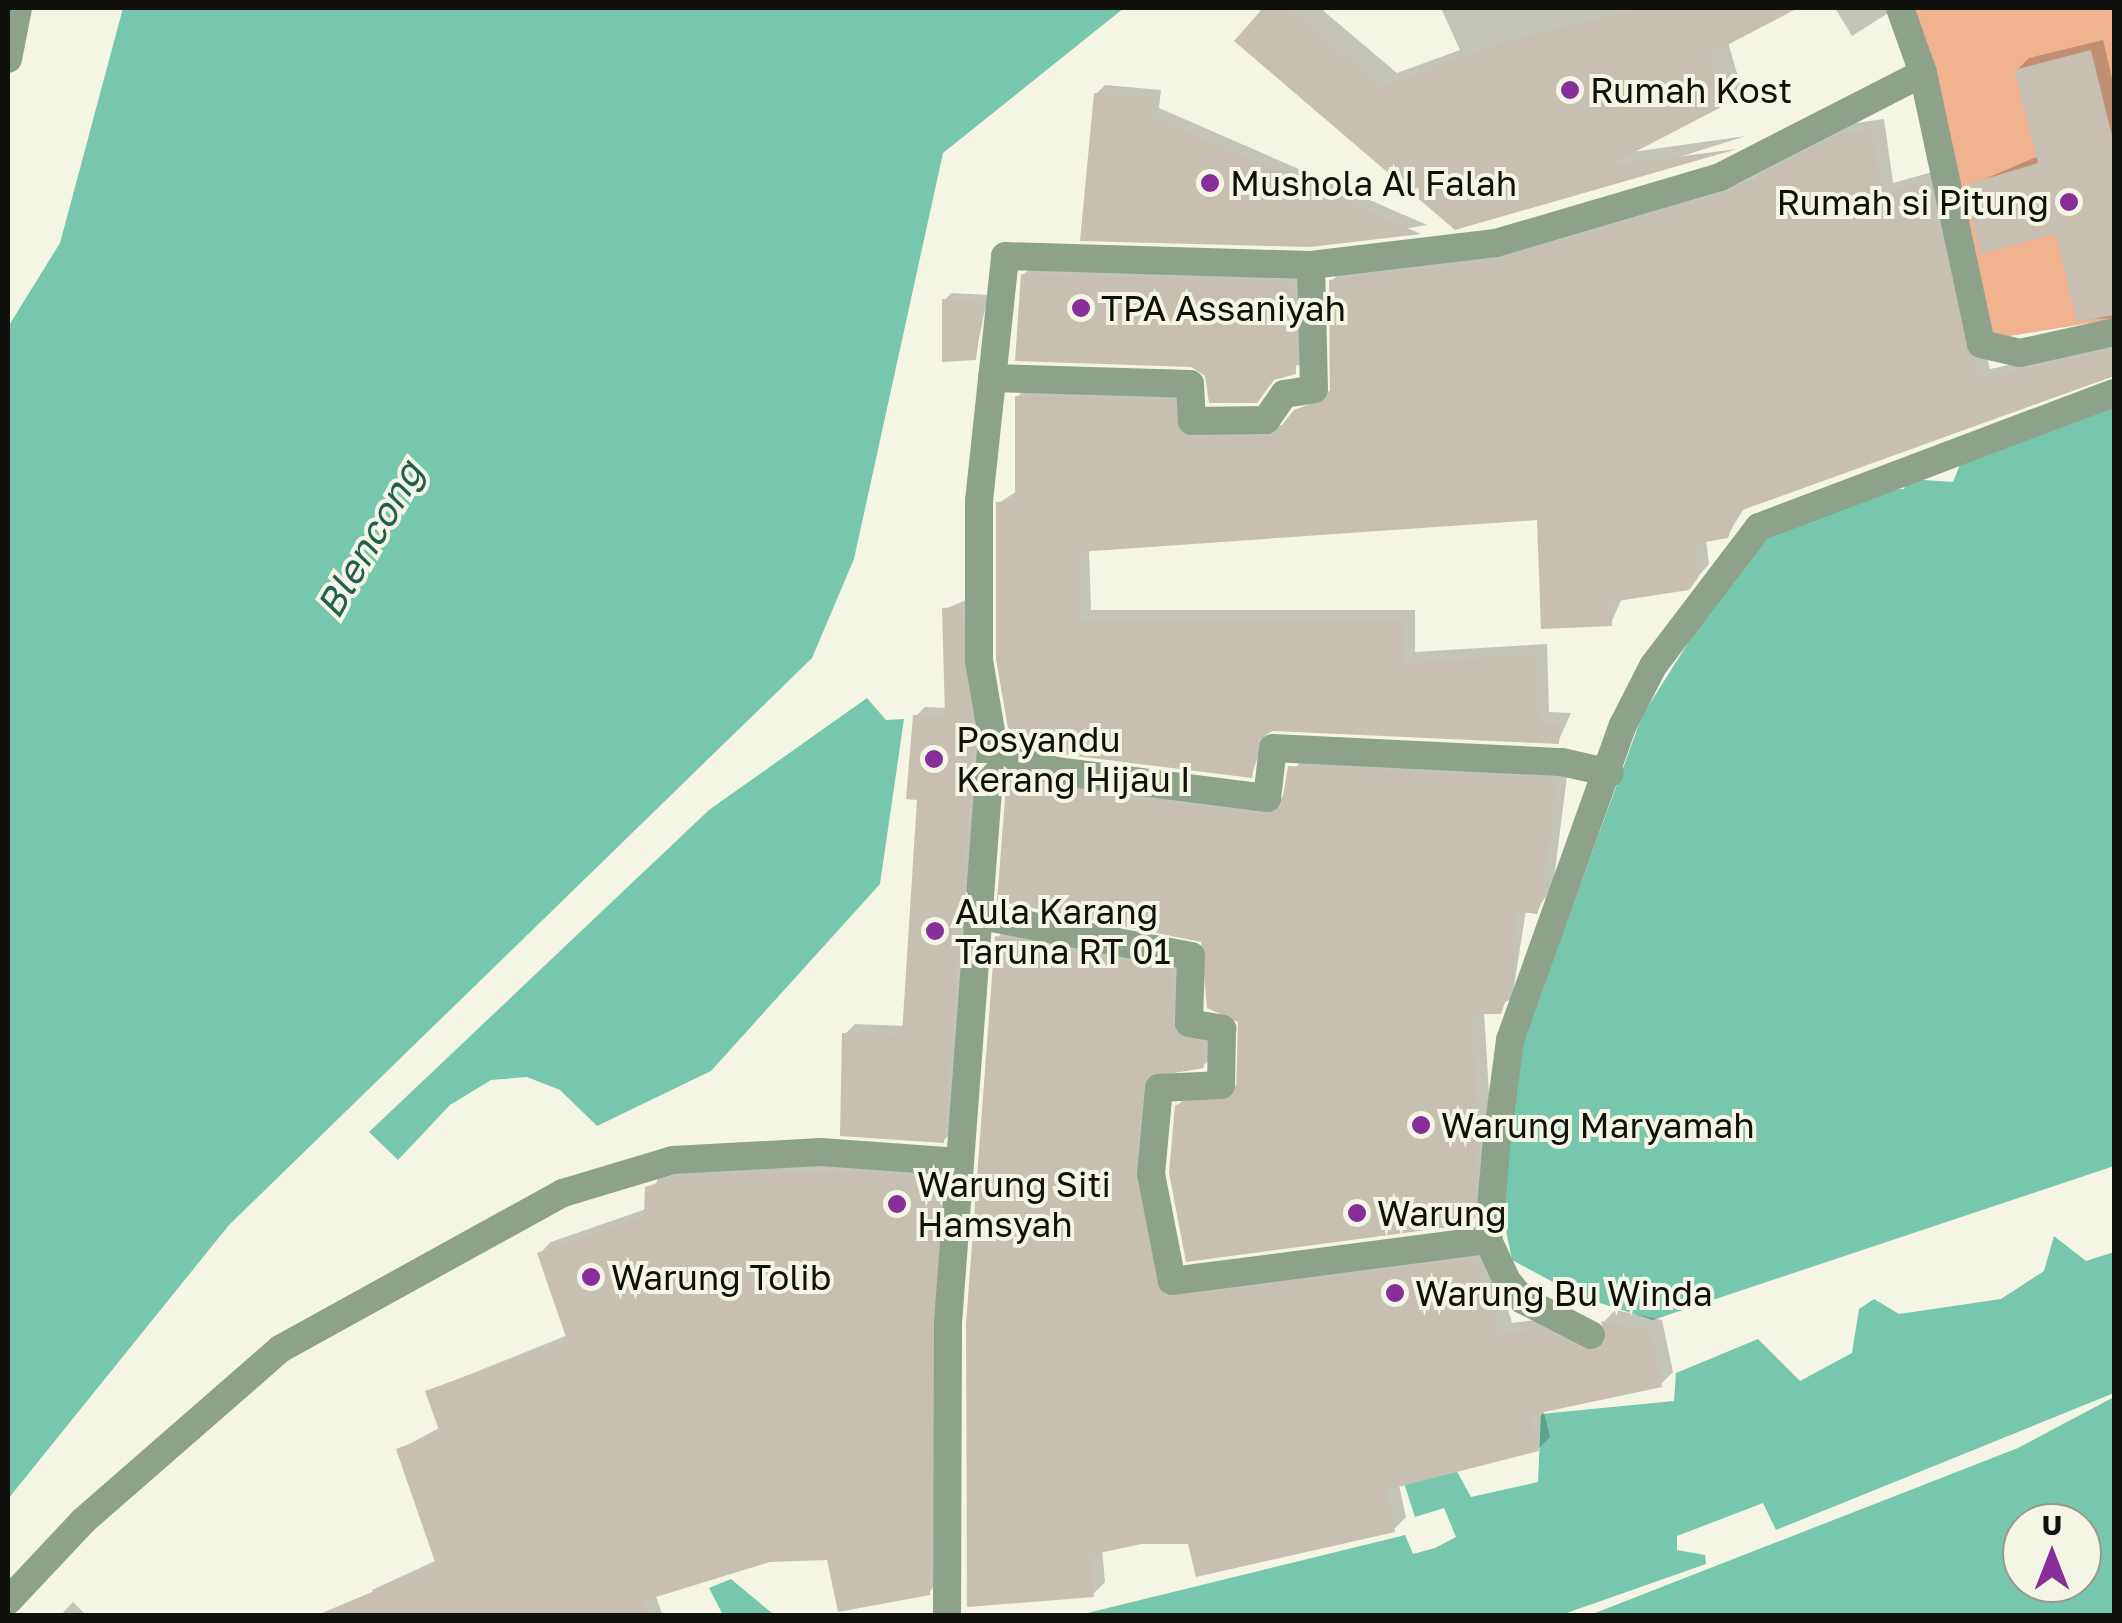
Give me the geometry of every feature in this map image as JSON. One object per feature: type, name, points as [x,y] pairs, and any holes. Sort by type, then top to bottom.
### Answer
[{"type":"street","points":[[8,59],[18,8]]},
{"type":"street","points":[[1900,8],[1923,72],[1981,344],[2020,353],[2114,332]]},
{"type":"street","points":[[947,1616],[948,1323],[992,736],[978,660],[978,501],[1005,256],[1312,265],[1496,243],[1646,204],[1720,177],[1923,72]]},
{"type":"street","points":[[992,378],[1190,384],[1192,421],[1266,420],[1284,394],[1314,389],[1312,265]]},
{"type":"street","points":[[1591,1335],[1523,1300],[1488,1240],[1510,1040],[1653,666],[1759,527],[2114,393]]},
{"type":"street","points":[[992,736],[1021,762],[1056,771],[1267,798],[1273,748],[1562,762],[1610,773]]},
{"type":"street","points":[[980,916],[1192,956],[1189,1023],[1222,1029],[1221,1085],[1159,1088],[1151,1174],[1172,1281],[1488,1240]]},
{"type":"street","points":[[8,1601],[83,1520],[280,1349],[563,1193],[673,1160],[821,1152],[960,1162]]},
{"type":"shaded area","points":[[1906,8],[2114,8],[2114,319],[1992,339]]},
{"type":"water","name":"Blencong","points":[[123,8],[1124,8],[943,153],[854,559],[812,658],[229,1225],[8,1499],[8,327],[60,243]]},
{"type":"water","points":[[2114,407],[2114,1166],[1653,1320],[1581,1297],[1512,1260],[1500,1200],[1517,1058],[1642,716],[1755,537],[1873,490],[1904,489],[1908,479],[1953,482],[1961,462]]},
{"type":"water","points":[[867,698],[886,720],[904,719],[880,884],[711,1071],[597,1126],[560,1090],[527,1077],[491,1080],[450,1105],[398,1160],[369,1132],[709,810]]},
{"type":"water","points":[[2054,1236],[2086,1261],[2114,1252],[2114,1393],[1776,1530],[1763,1503],[1677,1536],[1677,1550],[1705,1555],[1706,1564],[1561,1615],[1075,1616],[1405,1535],[1413,1554],[1435,1548],[1456,1537],[1444,1508],[1415,1517],[1402,1477],[1454,1466],[1471,1497],[1538,1482],[1541,1414],[1674,1401],[1676,1373],[1758,1339],[1800,1381],[1852,1353],[1859,1309],[1874,1299],[1899,1314],[2001,1299],[2044,1271]]},
{"type":"water","points":[[2114,1397],[2114,1615],[1590,1615],[2018,1448]]},
{"type":"water","points":[[731,1579],[776,1615],[723,1615],[709,1588]]},
{"type":"building","points":[[1263,8],[1289,8],[1382,87],[1499,43],[1642,8],[1798,8],[1708,55],[1727,104],[1608,166],[1737,149],[1455,230],[1234,41]]},
{"type":"building","name":"Rumah si Pitung","points":[[2091,50],[2114,144],[2114,315],[2077,322],[2056,234],[1980,254],[1965,185],[2038,163],[2014,70]]},
{"type":"building","points":[[1094,93],[1153,98],[1152,117],[1421,234],[1310,247],[1080,241]]},
{"type":"building","points":[[1872,130],[1882,193],[1924,181],[1931,196],[1979,379],[2114,350],[2114,376],[1737,512],[1728,538],[1694,544],[1698,578],[1689,590],[1611,602],[1612,626],[1541,629],[1537,520],[1078,552],[1080,621],[1404,621],[1404,663],[1536,655],[1538,723],[1560,724],[1559,744],[1273,731],[1258,739],[1252,778],[1059,754],[1008,728],[996,659],[996,502],[1015,501],[1015,396],[1173,401],[1185,437],[1273,436],[1294,410],[1330,396],[1329,280],[1484,262],[1502,270],[1492,261],[1725,194],[1842,134]]},
{"type":"building","points":[[1021,274],[1294,282],[1296,374],[1274,380],[1257,403],[1209,403],[1205,376],[1191,367],[1015,361]]},
{"type":"building","points":[[942,299],[983,301],[976,360],[942,362]]},
{"type":"building","points":[[962,607],[974,738],[944,1143],[840,1136],[842,1033],[902,1035],[917,800],[906,799],[913,715],[945,717],[942,608]]},
{"type":"building","points":[[1288,766],[1557,779],[1542,900],[1537,914],[1515,911],[1513,979],[1501,1014],[1472,1014],[1479,1139],[1472,1224],[1186,1262],[1169,1173],[1175,1105],[1236,1094],[1238,1022],[1207,1008],[1201,942],[997,901],[1007,773],[1054,788],[1266,815],[1281,808]]},
{"type":"building","points":[[995,936],[1173,970],[1173,1030],[1204,1044],[1204,1068],[1145,1078],[1134,1172],[1165,1297],[1478,1259],[1500,1334],[1540,1329],[1591,1352],[1607,1342],[1601,1321],[1651,1331],[1662,1387],[1530,1415],[1539,1451],[1386,1490],[1395,1532],[1196,1577],[1188,1544],[1141,1544],[1090,1555],[1094,1597],[967,1607],[966,1324]]},
{"type":"building","points":[[839,1171],[941,1178],[930,1595],[838,1612],[827,1560],[770,1562],[643,1601],[649,1616],[315,1616],[436,1565],[396,1449],[440,1433],[425,1391],[567,1340],[537,1253],[644,1216],[645,1187],[676,1177]]},
{"type":"place","name":"Rumah Kost","points":[[1570,90]]},
{"type":"place","name":"Mushola Al Falah","points":[[1210,183]]},
{"type":"place","name":"Rumah si Pitung","points":[[2069,202]]},
{"type":"place","name":"TPA Assaniyah","points":[[1081,308]]},
{"type":"place","name":"Posyandu Kerang Hijau I","points":[[934,759]]},
{"type":"place","name":"Aula Karang Taruna RT 01","points":[[935,931]]},
{"type":"place","name":"Warung Maryamah","points":[[1421,1125]]},
{"type":"place","name":"Warung Siti Hamsyah","points":[[897,1204]]},
{"type":"place","name":"Warung","points":[[1357,1213]]},
{"type":"place","name":"Warung Tolib","points":[[591,1277]]},
{"type":"place","name":"Warung Bu Winda","points":[[1395,1293]]}]
